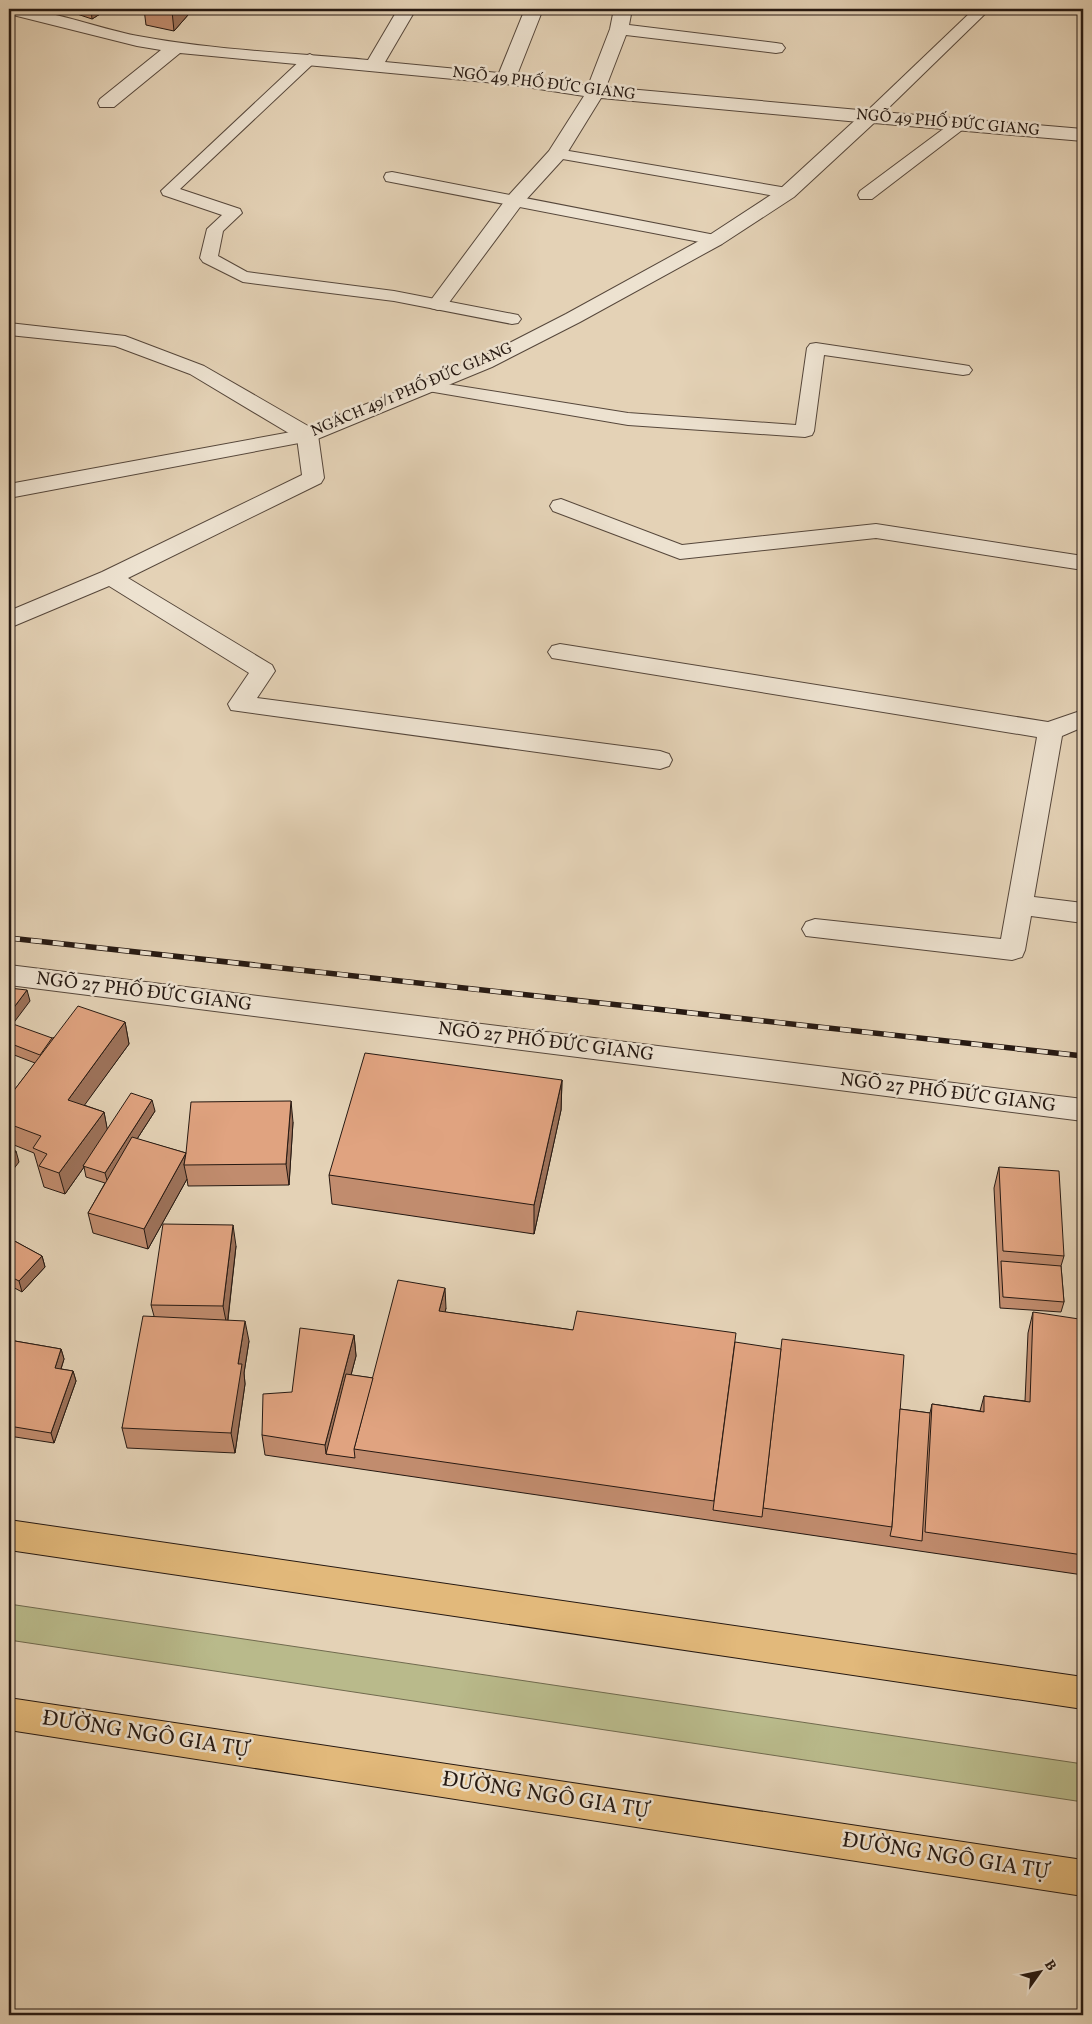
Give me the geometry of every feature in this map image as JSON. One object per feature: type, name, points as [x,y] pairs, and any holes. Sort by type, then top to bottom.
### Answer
[{"type":"main road","points":[[9,1536],[1083,1692]]},
{"type":"main road","name":"ĐƯỜNG NGÔ GIA TỰ","points":[[9,1714],[1083,1878]]},
{"type":"street","name":"NGÕ 49 PHỐ ĐỨC GIANG","points":[[10,9],[137,41],[176,47],[374,64],[506,79],[595,92],[1083,134]]},
{"type":"street","points":[[374,64],[407,9]]},
{"type":"street","points":[[506,79],[534,9]]},
{"type":"street","points":[[438,304],[516,199],[556,154],[595,92],[619,29],[623,9]]},
{"type":"street","points":[[619,29],[776,48]]},
{"type":"street","points":[[107,103],[176,47]]},
{"type":"street","name":"NGÁCH 49/1 PHỐ ĐỨC GIANG","points":[[9,491],[307,435],[485,363],[715,240],[787,193],[870,117]]},
{"type":"street","points":[[9,329],[118,340],[197,370],[307,435],[313,478],[186,538],[110,577],[9,620]]},
{"type":"street","points":[[561,506],[680,552],[876,531],[1083,563]]},
{"type":"street","points":[[110,577],[263,671],[240,704],[660,760]]},
{"type":"street","points":[[560,652],[1050,731],[1083,718]]},
{"type":"street","points":[[815,929],[1012,950],[1050,731]]},
{"type":"street","points":[[1020,905],[1083,913]]},
{"type":"street","name":"NGÕ 27 PHỐ ĐỨC GIANG","points":[[9,975],[1083,1110]]},
{"type":"lane","points":[[870,117],[982,9]]},
{"type":"lane","points":[[310,59],[169,190],[234,213],[215,229],[209,258],[243,277],[394,296],[512,319]]},
{"type":"lane","points":[[866,195],[960,124]]},
{"type":"lane","points":[[556,154],[787,193]]},
{"type":"lane","points":[[392,177],[516,199],[715,240]]},
{"type":"lane","points":[[428,386],[628,418],[805,431],[816,348],[962,370]]},
{"type":"green space","points":[[9,1604],[1083,1764],[1083,1802],[9,1640]]},
{"type":"building","points":[[9,988],[27,990],[9,1014]]},
{"type":"building","points":[[78,1006],[125,1022],[68,1100],[104,1112],[59,1173],[39,1166],[47,1154],[33,1148],[41,1136],[9,1124],[9,1097]]},
{"type":"building","points":[[13,1024],[52,1038],[40,1055],[9,1043],[9,1029]]},
{"type":"building","points":[[365,1053],[562,1080],[534,1205],[329,1175]]},
{"type":"building","points":[[131,1093],[152,1100],[105,1173],[83,1166]]},
{"type":"building","points":[[291,1101],[286,1164],[184,1165],[191,1102]]},
{"type":"building","points":[[132,1137],[186,1153],[144,1229],[88,1213]]},
{"type":"building","points":[[9,1148],[16,1151],[9,1160]]},
{"type":"building","points":[[999,1167],[1059,1171],[1064,1256],[1003,1251]]},
{"type":"building","points":[[163,1224],[233,1225],[223,1306],[151,1305]]},
{"type":"building","points":[[9,1238],[42,1256],[19,1281],[9,1276]]},
{"type":"building","points":[[1001,1261],[1061,1266],[1064,1302],[1003,1297]]},
{"type":"building","points":[[398,1280],[445,1288],[439,1311],[573,1330],[577,1311],[736,1333],[714,1501],[354,1449]]},
{"type":"building","points":[[1033,1312],[1079,1319],[1078,1409],[1083,1409],[1083,1555],[925,1532],[932,1404],[984,1412],[984,1396],[1030,1402]]},
{"type":"building","points":[[143,1316],[245,1321],[238,1364],[242,1364],[231,1433],[122,1428]]},
{"type":"building","points":[[300,1328],[354,1335],[325,1445],[262,1435],[263,1394],[292,1392]]},
{"type":"building","points":[[782,1339],[904,1355],[892,1527],[763,1508]]},
{"type":"building","points":[[9,1340],[61,1349],[55,1368],[73,1371],[51,1433],[9,1426]]},
{"type":"building","points":[[735,1342],[781,1349],[762,1517],[713,1510]]},
{"type":"building","points":[[346,1374],[373,1378],[354,1449],[355,1458],[326,1454]]},
{"type":"building","points":[[900,1409],[930,1413],[922,1541],[890,1536]]},
{"type":"railway","points":[[9,938],[1083,1056]]}]
